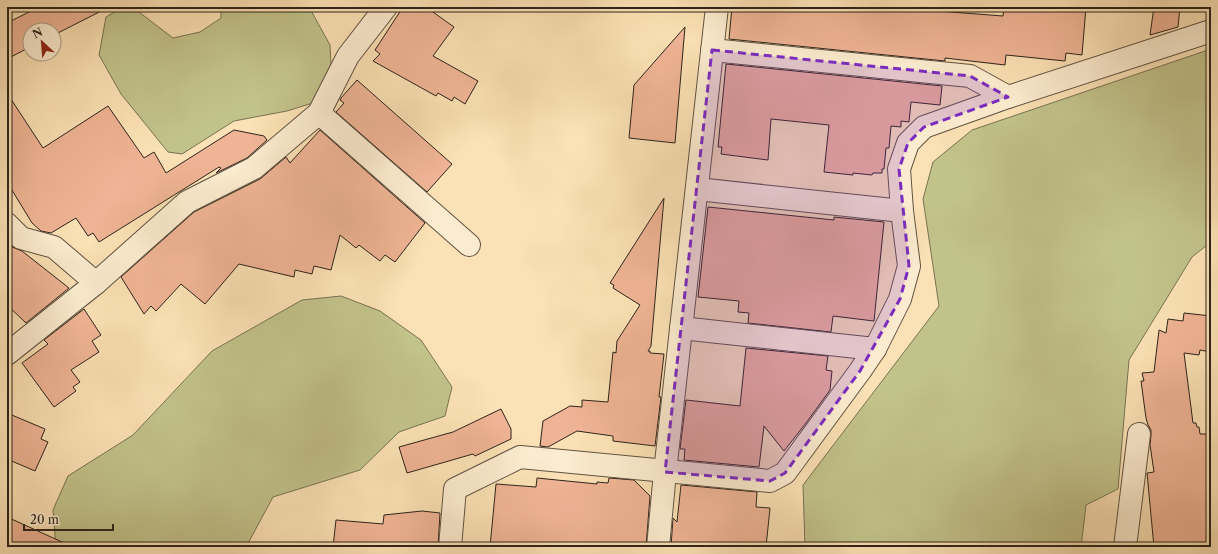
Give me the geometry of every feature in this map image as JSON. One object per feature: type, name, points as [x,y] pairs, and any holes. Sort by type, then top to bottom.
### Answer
[{"type":"street","points":[[7,354],[96,283],[187,202],[254,168],[319,113],[348,56],[386,7]]},
{"type":"street","points":[[658,547],[717,7]]},
{"type":"street","points":[[450,547],[455,489],[520,457],[770,481],[785,473],[875,349],[900,299],[909,266],[902,210],[899,169],[908,142],[924,127],[1008,97],[1211,31]]},
{"type":"street","points":[[712,50],[970,76],[1008,97]]},
{"type":"street","points":[[319,113],[469,245]]},
{"type":"street","points":[[697,189],[902,210]]},
{"type":"street","points":[[7,224],[21,238],[54,247],[96,283]]},
{"type":"street","points":[[681,328],[875,349]]},
{"type":"street","points":[[1125,547],[1139,434]]},
{"type":"highlighted area","points":[[712,50],[970,76],[1008,97],[924,127],[908,143],[899,169],[909,266],[900,299],[860,371],[785,473],[770,481],[665,472]]},
{"type":"green space","points":[[123,7],[139,12],[173,38],[200,32],[221,18],[221,7],[309,7],[330,45],[331,64],[316,102],[287,111],[234,121],[182,154],[168,152],[121,94],[99,55],[106,17]]},
{"type":"green space","points":[[1211,49],[1211,242],[1192,257],[1129,360],[1118,489],[1086,505],[1081,547],[805,547],[803,485],[939,306],[923,199],[933,162],[972,130]]},
{"type":"green space","points":[[341,296],[380,311],[421,340],[452,387],[445,416],[399,432],[360,470],[273,497],[246,547],[56,547],[53,510],[68,476],[133,435],[212,351],[302,300]]},
{"type":"building","points":[[39,7],[109,7],[62,31],[62,22],[22,22],[22,51],[7,59],[7,23]]},
{"type":"building","points":[[403,7],[426,7],[454,27],[433,56],[478,81],[465,104],[454,97],[452,101],[438,93],[436,96],[373,61],[380,54],[375,50]]},
{"type":"building","points":[[732,7],[885,7],[1003,16],[1004,7],[1086,7],[1082,55],[1066,53],[1065,61],[1006,55],[1005,65],[945,58],[945,61],[729,39]]},
{"type":"building","points":[[1154,7],[1180,7],[1178,27],[1150,35]]},
{"type":"building","points":[[685,27],[675,143],[629,138],[634,85]]},
{"type":"building","points":[[726,64],[942,86],[940,105],[911,102],[909,122],[901,121],[901,127],[891,126],[889,148],[886,148],[884,169],[882,169],[882,173],[873,173],[872,175],[853,173],[853,175],[824,172],[829,125],[771,119],[768,160],[721,154],[722,147],[718,147]]},
{"type":"building","points":[[357,80],[452,164],[427,192],[336,112],[344,103],[340,100],[341,98]]},
{"type":"building","points":[[7,93],[43,148],[108,106],[144,158],[154,152],[166,173],[234,130],[264,136],[267,140],[247,158],[216,173],[221,168],[219,167],[99,242],[93,233],[88,236],[76,218],[51,233],[41,231],[32,223],[7,182]]},
{"type":"building","points":[[320,130],[425,223],[395,262],[385,255],[380,261],[359,245],[356,248],[340,235],[331,270],[314,266],[312,274],[295,270],[294,277],[239,264],[205,304],[181,284],[156,311],[151,306],[144,314],[121,277],[194,212],[260,179],[286,157],[290,163]]},
{"type":"building","points":[[664,198],[651,346],[648,351],[650,351],[650,353],[664,354],[659,397],[661,397],[655,446],[613,441],[613,436],[577,431],[548,447],[540,446],[543,421],[570,406],[582,407],[582,400],[608,402],[613,352],[616,353],[617,341],[640,305],[613,288],[614,285],[610,283]]},
{"type":"building","points":[[708,207],[834,220],[834,217],[884,222],[874,321],[833,316],[831,332],[748,323],[749,313],[738,312],[739,301],[698,297]]},
{"type":"building","points":[[7,242],[12,247],[22,251],[69,288],[26,323],[7,305]]},
{"type":"building","points":[[84,309],[101,335],[92,341],[99,352],[71,370],[80,382],[73,387],[76,391],[54,407],[22,363],[48,344],[44,340]]},
{"type":"building","points":[[1184,313],[1211,316],[1211,352],[1200,350],[1199,355],[1184,353],[1193,423],[1196,423],[1197,427],[1199,427],[1200,434],[1211,434],[1211,547],[1154,547],[1147,473],[1154,472],[1150,445],[1151,430],[1146,418],[1141,381],[1144,381],[1142,373],[1154,372],[1159,330],[1166,333],[1168,319],[1183,321]]},
{"type":"building","points":[[746,348],[828,356],[826,370],[832,371],[830,390],[784,451],[764,426],[759,467],[684,460],[685,449],[680,449],[686,400],[740,406]]},
{"type":"building","points":[[501,409],[511,429],[511,439],[475,456],[473,454],[407,473],[399,447],[453,432]]},
{"type":"building","points":[[7,413],[45,429],[41,439],[48,442],[35,471],[7,459]]},
{"type":"building","points":[[537,478],[597,484],[597,482],[608,483],[609,478],[634,480],[650,496],[646,547],[490,547],[496,484],[536,487]]},
{"type":"building","points":[[681,485],[757,492],[756,507],[770,508],[766,547],[671,547],[673,518],[677,522]]},
{"type":"building","points":[[422,511],[440,513],[438,547],[333,547],[336,520],[383,524],[384,515]]},
{"type":"building","points":[[7,517],[73,547],[7,547]]}]
